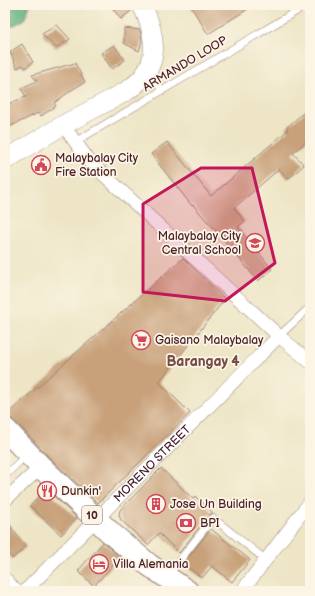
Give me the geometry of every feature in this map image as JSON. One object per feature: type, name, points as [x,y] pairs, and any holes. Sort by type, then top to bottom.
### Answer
[{"type":"highway","name":"10","points":[[5,430],[131,551],[187,591]]},
{"type":"main road","points":[[5,160],[63,125],[125,92],[142,78],[149,69],[154,51],[148,16],[142,5]]},
{"type":"street","points":[[63,125],[90,162],[279,336],[310,362]]},
{"type":"street","name":"MORENO STREET","points":[[25,591],[279,336]]},
{"type":"street","points":[[6,496],[35,460]]},
{"type":"street","points":[[242,591],[310,502]]},
{"type":"street","points":[[5,579],[16,591]]},
{"type":"lane","name":"ARMANDO LOOP","points":[[75,142],[307,5]]},
{"type":"lane","points":[[149,69],[162,91]]},
{"type":"lane","points":[[279,336],[310,307]]},
{"type":"lane","points":[[5,476],[35,460]]},
{"type":"lane","points":[[166,576],[213,518],[266,560]]},
{"type":"highlighted area","points":[[201,168],[252,168],[275,263],[225,301],[143,292],[143,204]]},
{"type":"green space","points":[[5,5],[30,5],[24,20],[5,30]]},
{"type":"building","points":[[110,5],[131,5],[132,10],[121,19]]},
{"type":"building","points":[[190,5],[254,5],[208,34]]},
{"type":"building","points":[[57,25],[70,39],[56,48],[42,34]]},
{"type":"building","points":[[124,28],[140,30],[142,41],[139,51],[124,43]]},
{"type":"building","points":[[22,44],[33,62],[25,68],[23,65],[17,68],[10,52]]},
{"type":"building","points":[[114,45],[125,60],[112,69],[101,53]]},
{"type":"building","points":[[75,63],[85,82],[54,103],[56,106],[41,116],[38,113],[5,129],[5,105],[26,97],[21,88],[37,81],[32,75]]},
{"type":"building","points":[[310,107],[310,138],[293,153],[304,165],[288,179],[279,169],[234,208],[245,221],[238,227],[272,269],[258,281],[223,239],[193,205],[192,206],[151,154],[167,142],[211,196],[288,130],[286,128]]},
{"type":"building","name":"Gaisano Malaybalay","points":[[183,258],[225,299],[159,382],[190,413],[98,503],[50,458],[14,420],[5,416]]},
{"type":"building","name":"Jose Un Building","points":[[161,468],[193,499],[195,496],[213,513],[209,515],[179,553],[159,533],[148,545],[121,520],[119,515],[120,510]]},
{"type":"building","points":[[46,489],[77,518],[61,535],[30,506]]},
{"type":"building","points":[[5,519],[26,547],[12,559],[5,549]]},
{"type":"building","points":[[211,529],[250,560],[232,582],[212,566],[202,578],[183,564]]},
{"type":"building","name":"Villa Alemania","points":[[103,542],[120,557],[94,586],[78,571]]},
{"type":"place","name":"Malaybalay City Fire Station","points":[[41,165]]},
{"type":"place","name":"Malaybalay City Central School","points":[[255,243]]},
{"type":"place","name":"Gaisano Malaybalay","points":[[141,340]]},
{"type":"place","name":"Dunkin'","points":[[47,491]]},
{"type":"place","name":"Jose Un Building","points":[[156,504]]},
{"type":"place","name":"BPI","points":[[186,523]]},
{"type":"place","name":"Villa Alemania","points":[[99,564]]},
{"type":"district","name":"Barangay 4","points":[[203,361]]}]
